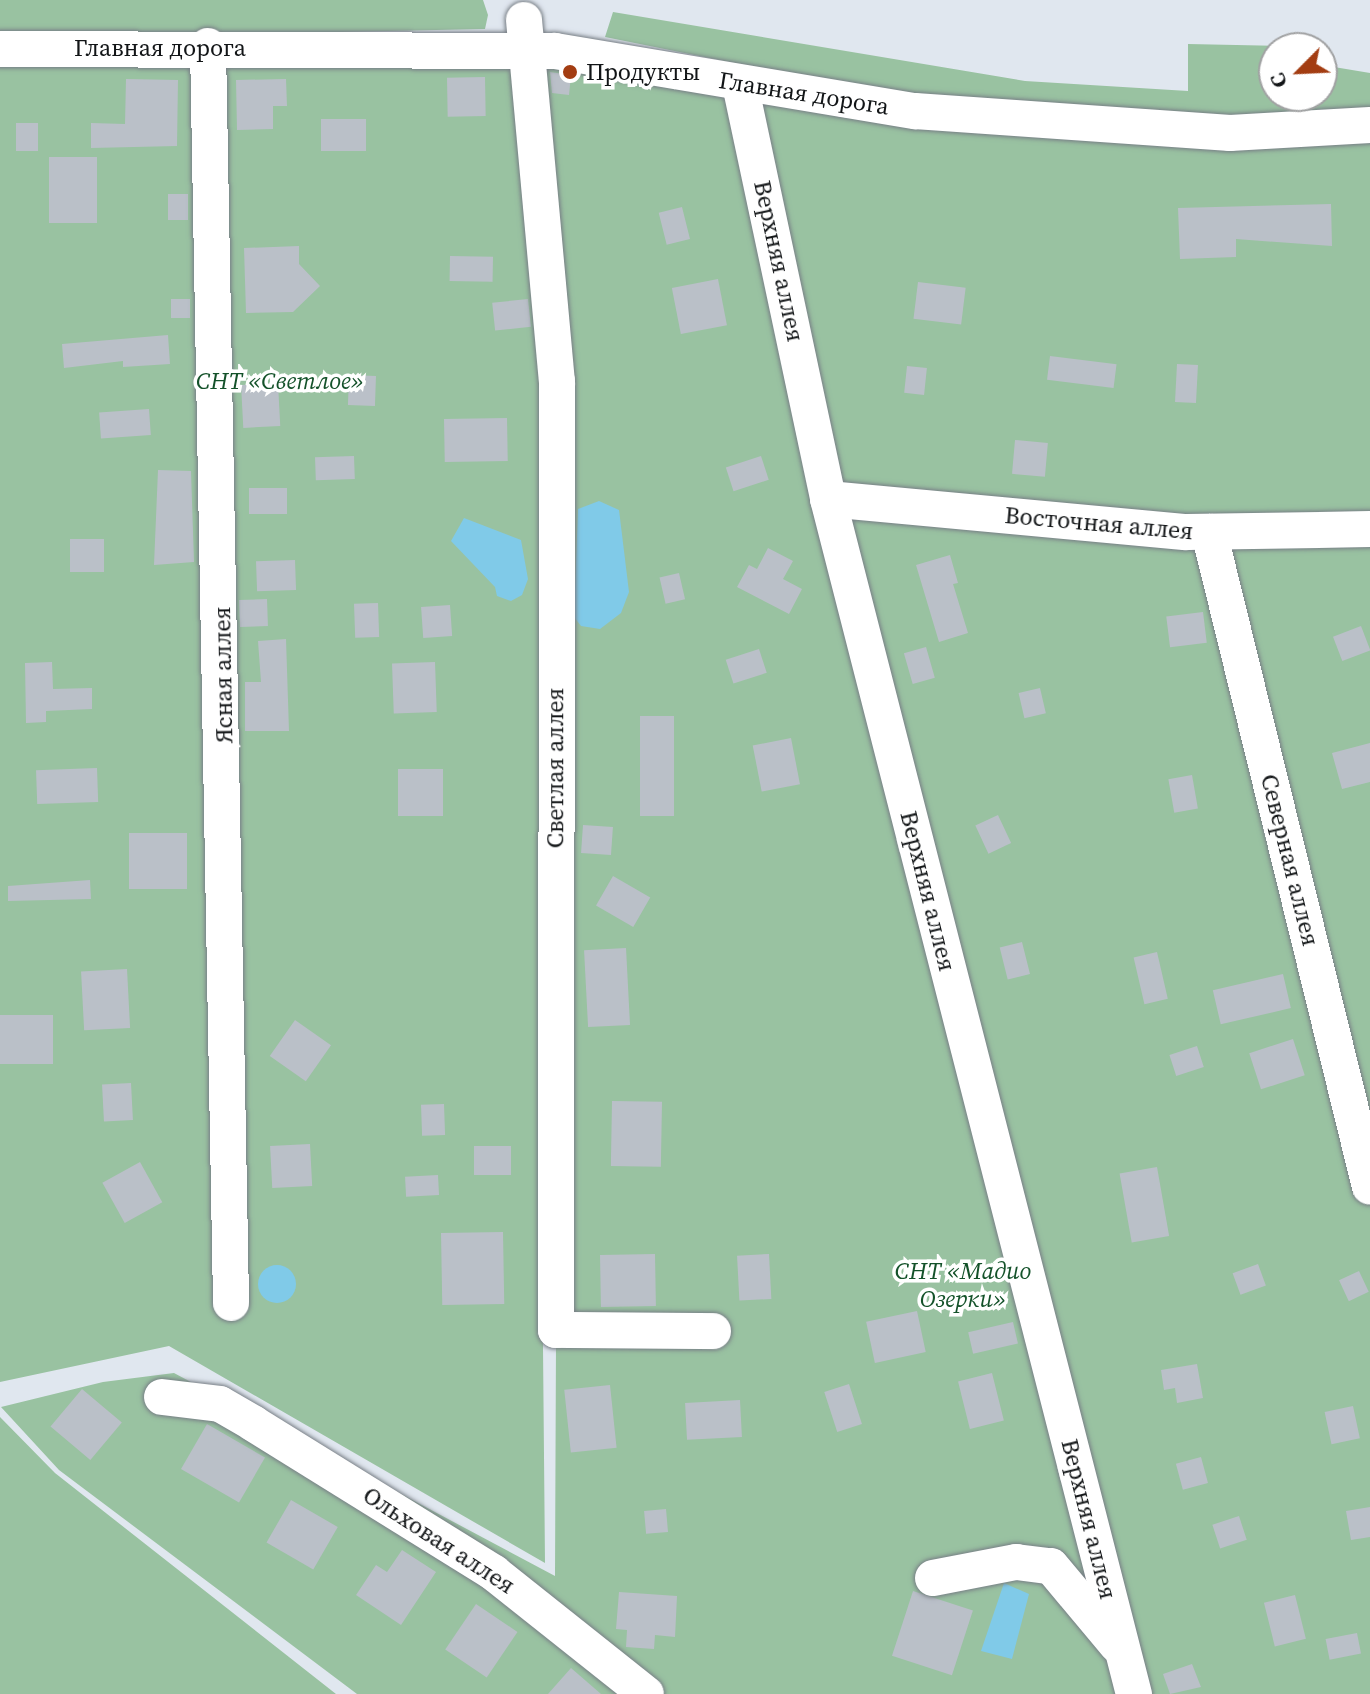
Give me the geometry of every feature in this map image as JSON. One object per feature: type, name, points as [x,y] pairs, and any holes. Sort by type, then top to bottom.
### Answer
[{"type":"street","name":"Главная дорога","points":[[0,49],[208,46],[527,35],[740,84],[915,111],[1215,132],[1370,125]]},
{"type":"street","name":"Светлая аллея","points":[[527,35],[557,381],[556,1330],[713,1331]]},
{"type":"street","name":"Ясная аллея","points":[[208,46],[231,1303]]},
{"type":"street","name":"Верхняя аллея","points":[[740,84],[828,499],[1134,1694]]},
{"type":"street","name":"Восточная аллея","points":[[828,499],[1209,532],[1370,529]]},
{"type":"street","name":"Северная аллея","points":[[1209,532],[1370,1187]]},
{"type":"street","name":"Ольховая аллея","points":[[162,1397],[220,1404],[494,1573],[646,1694]]},
{"type":"street","points":[[933,1578],[1016,1562],[1051,1566],[1124,1654]]},
{"type":"green space","points":[[0,0],[483,0],[488,15],[485,29],[0,39]]},
{"type":"green space","name":"СНТ «Мадио Озерки»","points":[[613,12],[1025,81],[1188,91],[1188,44],[1258,45],[1258,112],[1338,112],[1338,68],[1370,73],[1370,1694],[357,1694],[59,1470],[1,1407],[103,1382],[174,1373],[555,1576],[560,410],[539,916],[545,1563],[169,1346],[0,1382],[0,63],[555,51],[986,111],[1230,122],[912,99],[605,37]]},
{"type":"green space","points":[[0,1417],[55,1473],[336,1694],[0,1694]]},
{"type":"water","points":[[599,501],[619,510],[629,592],[621,613],[600,629],[581,626],[574,617],[578,509]]},
{"type":"water","points":[[464,518],[521,540],[528,579],[522,595],[511,601],[497,596],[495,587],[451,541]]},
{"type":"water","points":[[277,1265],[290,1271],[296,1284],[290,1297],[277,1303],[264,1297],[258,1284],[264,1271]]},
{"type":"water","points":[[1004,1583],[1029,1594],[1012,1659],[981,1651]]},
{"type":"building","points":[[550,72],[571,75],[569,95],[552,93]]},
{"type":"building","points":[[485,77],[486,116],[448,117],[447,78]]},
{"type":"building","points":[[126,79],[178,80],[177,146],[91,148],[91,123],[125,124]]},
{"type":"building","points":[[286,79],[287,106],[273,106],[273,129],[237,130],[236,80]]},
{"type":"building","points":[[321,119],[366,119],[366,151],[321,151]]},
{"type":"building","points":[[16,123],[38,123],[38,151],[16,151]]},
{"type":"building","points":[[49,157],[97,157],[97,223],[49,223]]},
{"type":"building","points":[[168,194],[188,194],[188,220],[168,220]]},
{"type":"building","points":[[1331,204],[1332,246],[1236,239],[1236,257],[1180,259],[1178,208]]},
{"type":"building","points":[[682,207],[690,239],[667,245],[659,213]]},
{"type":"building","points":[[299,246],[299,264],[320,286],[293,312],[246,313],[244,248]]},
{"type":"building","points":[[450,256],[493,257],[493,282],[450,281]]},
{"type":"building","points":[[718,279],[727,325],[681,334],[672,288]]},
{"type":"building","points":[[918,282],[966,288],[961,325],[913,319]]},
{"type":"building","points":[[171,299],[190,299],[190,318],[171,318]]},
{"type":"building","points":[[528,299],[531,327],[495,331],[492,303]]},
{"type":"building","points":[[168,335],[170,364],[123,367],[123,361],[64,368],[62,344]]},
{"type":"building","points":[[1050,356],[1117,364],[1114,388],[1047,380]]},
{"type":"building","points":[[1177,364],[1198,365],[1196,403],[1175,402]]},
{"type":"building","points":[[907,366],[927,368],[924,395],[904,393]]},
{"type":"building","points":[[349,375],[376,376],[375,406],[348,405]]},
{"type":"building","points":[[278,383],[280,426],[243,428],[241,385]]},
{"type":"building","points":[[149,409],[151,435],[101,438],[99,412]]},
{"type":"building","points":[[507,418],[508,461],[445,462],[444,419]]},
{"type":"building","points":[[1015,440],[1048,443],[1045,477],[1012,474]]},
{"type":"building","points":[[354,456],[355,479],[316,480],[315,457]]},
{"type":"building","points":[[761,456],[769,480],[734,491],[726,467]]},
{"type":"building","points":[[158,470],[191,471],[194,562],[154,565]]},
{"type":"building","points":[[249,488],[287,488],[287,514],[249,514]]},
{"type":"building","points":[[70,539],[104,539],[104,572],[70,572]]},
{"type":"building","points":[[768,548],[793,561],[783,579],[802,589],[789,614],[737,587],[749,565],[757,569]]},
{"type":"building","points":[[950,555],[958,583],[953,584],[968,633],[939,642],[916,565]]},
{"type":"building","points":[[295,560],[296,590],[257,591],[256,561]]},
{"type":"building","points":[[679,573],[685,599],[666,604],[660,577]]},
{"type":"building","points":[[267,599],[268,626],[240,627],[239,600]]},
{"type":"building","points":[[378,603],[379,637],[355,638],[354,604]]},
{"type":"building","points":[[450,605],[452,636],[423,638],[421,607]]},
{"type":"building","points":[[1203,612],[1207,643],[1170,647],[1166,617]]},
{"type":"building","points":[[1361,626],[1370,650],[1342,661],[1333,637]]},
{"type":"building","points":[[286,639],[289,731],[245,731],[245,682],[261,682],[258,641]]},
{"type":"building","points":[[926,647],[935,678],[913,684],[904,653]]},
{"type":"building","points":[[759,649],[767,673],[733,684],[726,660]]},
{"type":"building","points":[[52,662],[53,689],[92,688],[92,709],[46,711],[46,722],[26,723],[25,663]]},
{"type":"building","points":[[435,662],[437,712],[394,713],[392,664]]},
{"type":"building","points":[[1040,688],[1046,713],[1024,718],[1019,693]]},
{"type":"building","points":[[640,716],[674,716],[674,816],[640,816]]},
{"type":"building","points":[[791,738],[800,784],[762,792],[753,745]]},
{"type":"building","points":[[1370,743],[1370,782],[1342,789],[1332,753]]},
{"type":"building","points":[[97,768],[98,802],[37,804],[36,770]]},
{"type":"building","points":[[398,769],[443,769],[443,816],[398,816]]},
{"type":"building","points":[[1192,775],[1198,808],[1174,813],[1168,779]]},
{"type":"building","points":[[998,815],[1011,843],[988,854],[975,826]]},
{"type":"building","points":[[583,825],[613,827],[611,855],[581,853]]},
{"type":"building","points":[[129,833],[187,833],[187,889],[129,889]]},
{"type":"building","points":[[613,876],[650,898],[633,927],[596,905]]},
{"type":"building","points":[[90,880],[91,899],[8,901],[8,886]]},
{"type":"building","points":[[1022,942],[1030,974],[1008,980],[1000,948]]},
{"type":"building","points":[[626,948],[630,1025],[588,1027],[584,950]]},
{"type":"building","points":[[1157,952],[1168,999],[1144,1004],[1134,957]]},
{"type":"building","points":[[127,969],[130,1028],[84,1030],[81,971]]},
{"type":"building","points":[[1283,974],[1291,1008],[1221,1024],[1213,990]]},
{"type":"building","points":[[0,1015],[53,1015],[53,1064],[0,1064]]},
{"type":"building","points":[[295,1020],[331,1045],[306,1081],[270,1056]]},
{"type":"building","points":[[1293,1039],[1305,1075],[1261,1089],[1249,1053]]},
{"type":"building","points":[[1197,1046],[1204,1067],[1176,1076],[1169,1055]]},
{"type":"building","points":[[131,1083],[133,1120],[104,1121],[102,1085]]},
{"type":"building","points":[[612,1101],[662,1102],[661,1167],[611,1166]]},
{"type":"building","points":[[444,1104],[445,1135],[422,1136],[421,1105]]},
{"type":"building","points":[[310,1144],[312,1186],[272,1188],[270,1146]]},
{"type":"building","points":[[474,1146],[511,1146],[511,1175],[474,1175]]},
{"type":"building","points":[[140,1162],[162,1202],[125,1223],[102,1183]]},
{"type":"building","points":[[1157,1167],[1169,1236],[1132,1243],[1120,1174]]},
{"type":"building","points":[[438,1175],[439,1195],[406,1197],[405,1177]]},
{"type":"building","points":[[503,1232],[504,1304],[442,1305],[441,1233]]},
{"type":"building","points":[[655,1254],[656,1306],[601,1307],[600,1255]]},
{"type":"building","points":[[769,1254],[771,1299],[739,1301],[737,1256]]},
{"type":"building","points":[[1258,1264],[1266,1286],[1240,1295],[1233,1273]]},
{"type":"building","points":[[1359,1271],[1369,1292],[1349,1301],[1339,1280]]},
{"type":"building","points":[[917,1311],[926,1352],[875,1363],[866,1322]]},
{"type":"building","points":[[1013,1322],[1018,1343],[973,1354],[968,1332]]},
{"type":"building","points":[[1197,1364],[1203,1398],[1177,1403],[1175,1388],[1164,1390],[1161,1370]]},
{"type":"building","points":[[992,1373],[1004,1421],[970,1429],[958,1381]]},
{"type":"building","points":[[849,1384],[862,1424],[837,1432],[824,1392]]},
{"type":"building","points":[[610,1385],[617,1448],[571,1452],[564,1390]]},
{"type":"building","points":[[82,1389],[122,1422],[90,1460],[51,1427]]},
{"type":"building","points":[[740,1400],[742,1437],[687,1440],[685,1403]]},
{"type":"building","points":[[1353,1406],[1360,1438],[1331,1444],[1325,1412]]},
{"type":"building","points":[[207,1424],[265,1458],[239,1503],[181,1469]]},
{"type":"building","points":[[1201,1457],[1208,1483],[1183,1490],[1176,1464]]},
{"type":"building","points":[[291,1500],[338,1527],[313,1569],[266,1542]]},
{"type":"building","points":[[1370,1507],[1370,1537],[1351,1540],[1346,1511]]},
{"type":"building","points":[[666,1509],[668,1532],[646,1534],[644,1511]]},
{"type":"building","points":[[1239,1516],[1247,1540],[1220,1548],[1212,1525]]},
{"type":"building","points":[[402,1550],[436,1572],[401,1625],[356,1595],[376,1565],[387,1572]]},
{"type":"building","points":[[913,1591],[973,1610],[952,1675],[892,1656]]},
{"type":"building","points":[[619,1592],[677,1596],[675,1637],[655,1635],[654,1649],[626,1647],[627,1630],[616,1629]]},
{"type":"building","points":[[1295,1595],[1306,1639],[1275,1646],[1264,1603]]},
{"type":"building","points":[[476,1604],[517,1632],[487,1678],[445,1650]]},
{"type":"building","points":[[1357,1633],[1361,1654],[1330,1660],[1326,1639]]},
{"type":"building","points":[[1192,1664],[1201,1687],[1170,1694],[1163,1674]]},
{"type":"building","points":[[571,1668],[601,1694],[548,1694]]},
{"type":"place","name":"Продукты","points":[[570,72]]},
{"type":"park label","name":"СНТ «Светлое»","points":[[280,381]]}]
